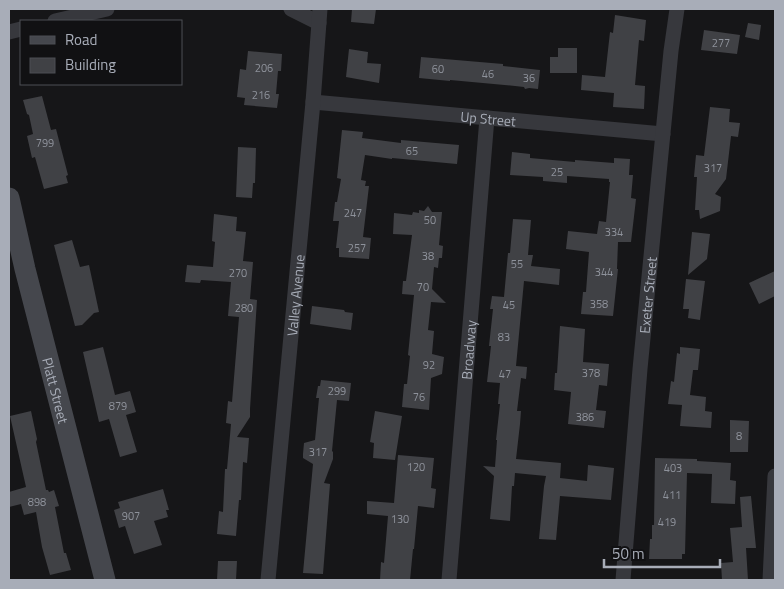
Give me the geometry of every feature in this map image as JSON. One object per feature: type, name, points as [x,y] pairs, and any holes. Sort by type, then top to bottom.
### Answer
[{"type":"street","points":[[59,20],[107,9]]},
{"type":"street","points":[[290,9],[319,16]]},
{"type":"street","name":"Exeter Street","points":[[623,580],[641,360],[671,51],[677,9]]},
{"type":"street","name":"Valley Avenue","points":[[268,580],[313,102],[319,16]]},
{"type":"street","name":"Up Street","points":[[313,102],[663,134]]},
{"type":"street","name":"Broadway","points":[[449,580],[487,118]]},
{"type":"street","name":"Platt Street","points":[[9,198],[25,269],[105,580]]},
{"type":"street","points":[[770,580],[775,476]]},
{"type":"building","points":[[352,9],[376,9],[374,24],[351,22]]},
{"type":"building","points":[[615,15],[646,20],[644,41],[639,40],[635,85],[645,86],[644,109],[613,107],[614,93],[581,90],[582,75],[605,77],[610,32],[613,33]]},
{"type":"building","points":[[748,23],[761,25],[759,40],[745,37]]},
{"type":"building","points":[[704,30],[740,35],[737,54],[701,50]]},
{"type":"building","points":[[558,48],[577,48],[577,73],[550,73],[550,57],[558,57]]},
{"type":"building","points":[[349,49],[368,52],[367,63],[381,64],[379,83],[346,77]]},
{"type":"building","points":[[248,51],[282,54],[281,71],[278,71],[276,94],[279,94],[277,108],[244,105],[245,98],[237,97],[240,69],[246,70]]},
{"type":"building","points":[[421,57],[503,64],[503,66],[540,70],[538,89],[419,78]]},
{"type":"building","points":[[42,96],[51,130],[56,129],[68,175],[66,176],[68,183],[44,189],[35,157],[32,158],[27,136],[33,134],[29,115],[23,100]]},
{"type":"building","points":[[710,107],[730,109],[729,122],[740,123],[738,137],[731,136],[726,179],[715,194],[721,197],[720,211],[700,219],[699,210],[695,210],[697,177],[694,177],[696,155],[704,156]]},
{"type":"building","points":[[342,130],[363,132],[362,138],[401,143],[401,140],[459,145],[457,164],[365,155],[361,180],[366,181],[365,186],[369,186],[363,237],[371,238],[369,259],[339,257],[339,248],[336,248],[339,221],[333,221],[335,202],[337,202],[341,179],[337,178]]},
{"type":"building","points":[[238,147],[256,148],[255,183],[253,183],[252,198],[236,197]]},
{"type":"building","points":[[512,152],[530,154],[530,158],[575,162],[575,160],[614,163],[614,158],[630,159],[629,175],[633,175],[631,198],[636,199],[631,242],[618,242],[618,269],[613,316],[581,314],[583,292],[586,292],[589,252],[566,249],[568,231],[597,234],[599,221],[606,222],[609,179],[567,176],[567,183],[543,181],[543,177],[510,175]]},
{"type":"building","points":[[428,206],[432,212],[442,212],[439,245],[443,246],[442,258],[439,258],[438,268],[434,267],[432,289],[446,303],[431,302],[428,330],[434,331],[432,354],[444,357],[442,374],[431,378],[429,410],[402,407],[404,384],[407,384],[410,356],[408,355],[414,295],[402,294],[403,281],[406,281],[412,235],[393,234],[394,213],[412,215],[413,212],[419,213],[419,210],[424,211]]},
{"type":"building","points":[[214,214],[237,217],[236,231],[246,232],[243,261],[253,262],[250,299],[257,300],[250,417],[237,437],[249,438],[247,463],[243,462],[241,500],[239,500],[236,536],[217,534],[219,511],[223,512],[225,469],[227,469],[231,424],[226,423],[228,401],[232,402],[239,317],[228,316],[231,282],[201,280],[200,283],[185,282],[187,265],[213,267],[215,242],[212,241]]},
{"type":"building","points":[[513,219],[531,220],[528,255],[533,255],[531,266],[560,269],[559,285],[524,281],[516,366],[527,367],[526,379],[521,378],[517,411],[521,411],[516,459],[561,463],[560,478],[587,481],[588,465],[614,468],[611,500],[560,496],[556,540],[539,539],[546,476],[515,473],[514,486],[512,486],[510,521],[490,519],[494,476],[483,466],[495,467],[500,383],[487,382],[493,309],[490,309],[492,296],[504,297]]},
{"type":"building","points":[[692,232],[710,234],[707,259],[688,275]]},
{"type":"building","points":[[72,240],[80,267],[89,265],[99,312],[94,313],[82,325],[75,326],[54,245]]},
{"type":"building","points":[[775,271],[775,296],[759,304],[749,283]]},
{"type":"building","points":[[686,279],[705,281],[700,320],[688,318],[689,309],[683,309]]},
{"type":"building","points":[[312,306],[353,313],[351,330],[310,324]]},
{"type":"building","points":[[560,326],[585,329],[583,362],[609,364],[607,386],[599,385],[596,410],[606,411],[604,428],[568,424],[571,392],[554,390]]},
{"type":"building","points":[[103,347],[115,395],[130,391],[136,412],[126,415],[137,452],[120,457],[109,419],[99,422],[83,352]]},
{"type":"building","points":[[680,347],[700,349],[698,370],[693,370],[690,395],[706,397],[705,411],[712,412],[711,428],[680,426],[682,405],[668,404],[671,381],[674,382],[677,353],[680,354]]},
{"type":"building","points":[[321,380],[351,383],[349,401],[337,400],[332,451],[333,459],[324,483],[330,484],[323,574],[303,573],[313,464],[303,458],[304,443],[315,440],[319,398],[316,398]]},
{"type":"building","points":[[31,411],[46,490],[49,492],[54,490],[59,506],[55,507],[64,553],[66,553],[71,570],[50,575],[42,547],[36,512],[24,515],[21,504],[9,507],[9,492],[26,487],[10,416]]},
{"type":"building","points":[[375,411],[402,416],[395,460],[373,458],[374,443],[370,442]]},
{"type":"building","points":[[730,420],[749,421],[748,452],[730,452]]},
{"type":"building","points":[[398,455],[434,458],[431,488],[436,489],[434,508],[418,506],[410,580],[380,580],[381,562],[384,563],[388,516],[367,514],[367,501],[394,503]]},
{"type":"building","points":[[655,458],[697,459],[697,461],[731,463],[730,480],[736,481],[735,504],[711,503],[712,474],[687,473],[685,554],[682,554],[682,559],[649,559],[652,525],[654,525]]},
{"type":"building","points":[[163,489],[169,510],[166,510],[168,517],[154,521],[162,545],[134,554],[125,526],[119,528],[114,510],[120,508],[118,502]]},
{"type":"building","points":[[751,496],[756,548],[746,548],[748,580],[722,580],[721,563],[733,562],[730,528],[742,527],[740,497]]},
{"type":"building","points":[[218,561],[237,561],[236,580],[217,580]]}]
